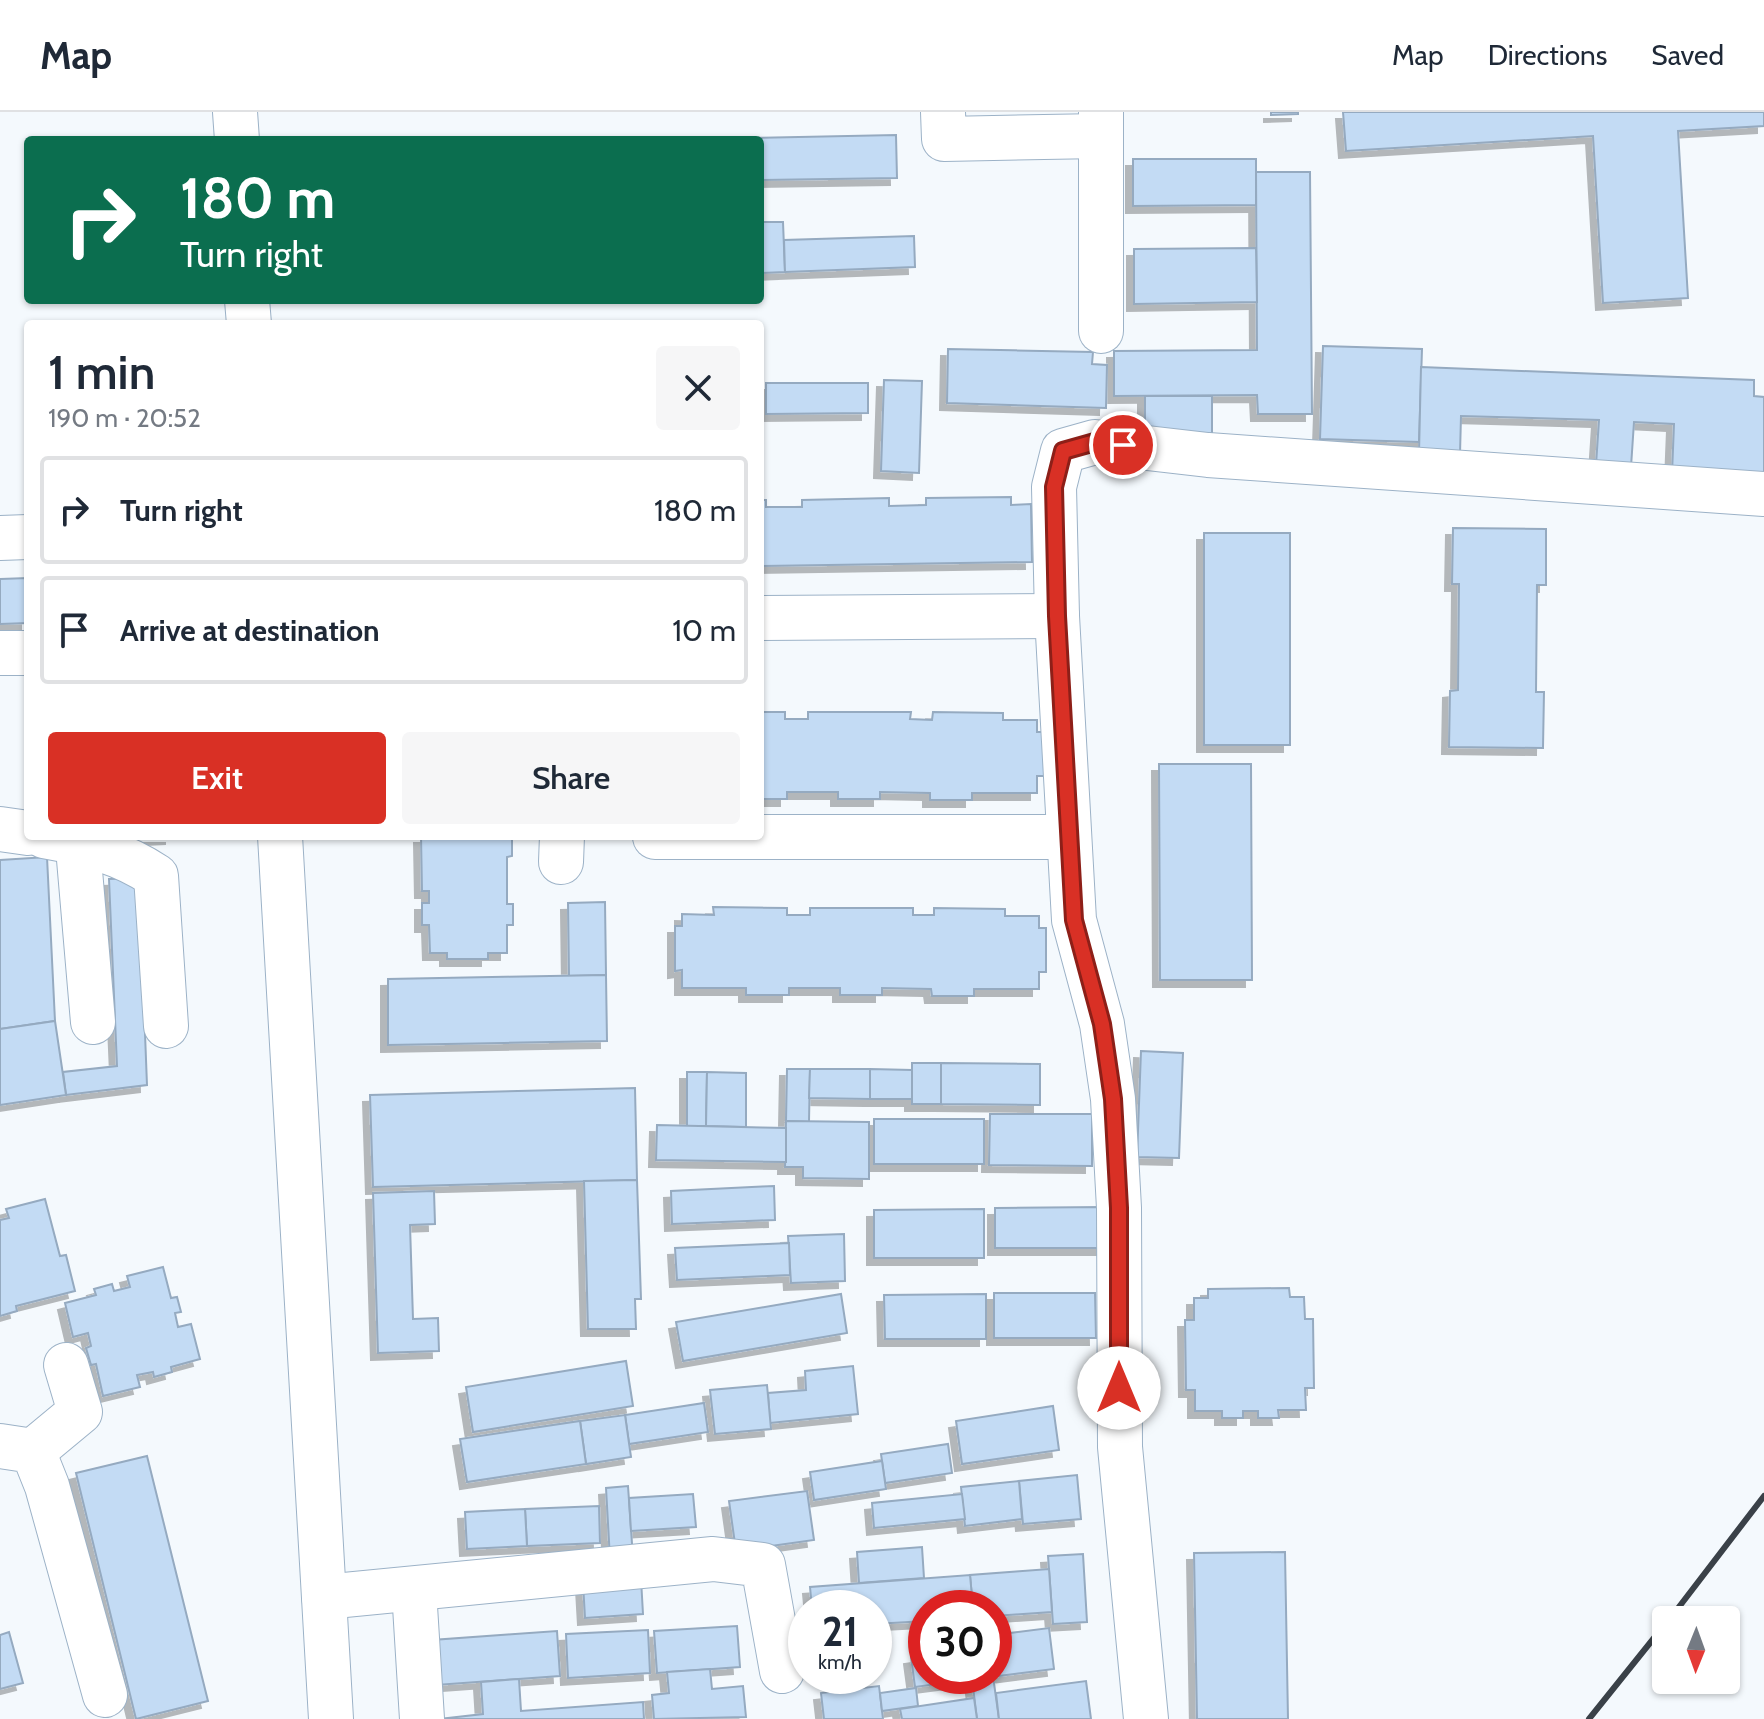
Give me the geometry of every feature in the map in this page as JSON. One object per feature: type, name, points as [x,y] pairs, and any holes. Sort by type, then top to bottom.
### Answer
[{"type":"street","points":[[235,112],[237,136]]},
{"type":"street","points":[[943,112],[944,139],[1100,124],[1101,331]]},
{"type":"street","points":[[1146,1719],[1120,1447],[1119,1208],[1113,1099],[1102,1024],[1074,920],[1057,616],[1054,487],[1063,451],[1095,442],[1208,455],[1764,494]]},
{"type":"street","points":[[0,538],[24,537]]},
{"type":"street","points":[[764,618],[1057,616]]},
{"type":"street","points":[[0,653],[24,653]]},
{"type":"street","points":[[0,829],[24,832]]},
{"type":"street","points":[[764,837],[1069,837]]},
{"type":"street","points":[[66,840],[93,1022]]},
{"type":"street","points":[[72,840],[133,861],[156,876],[166,1026]]},
{"type":"street","points":[[280,840],[331,1719]]},
{"type":"street","points":[[66,1365],[80,1412],[16,1449],[47,1486],[105,1695]]},
{"type":"street","points":[[324,1597],[713,1559],[763,1565],[782,1671]]},
{"type":"street","points":[[414,1590],[422,1719]]},
{"type":"building","points":[[1271,112],[1298,112],[1298,114],[1271,115]]},
{"type":"building","points":[[1343,112],[1764,112],[1764,126],[1678,131],[1688,298],[1603,303],[1593,136],[1346,151]]},
{"type":"building","points":[[896,135],[897,178],[764,180],[764,138]]},
{"type":"building","points":[[1133,159],[1256,159],[1256,205],[1133,206]]},
{"type":"building","points":[[1256,172],[1310,172],[1312,414],[1258,414],[1257,395],[1114,396],[1114,351],[1257,350]]},
{"type":"building","points":[[764,222],[783,222],[785,272],[764,273]]},
{"type":"building","points":[[914,236],[915,267],[785,272],[784,240]]},
{"type":"building","points":[[1256,248],[1257,302],[1134,304],[1134,249]]},
{"type":"building","points":[[1323,346],[1422,349],[1419,442],[1320,439]]},
{"type":"building","points":[[948,349],[1093,352],[1092,364],[1107,365],[1106,408],[947,403]]},
{"type":"building","points":[[1421,367],[1754,380],[1754,396],[1764,397],[1764,479],[1672,474],[1674,424],[1634,422],[1631,467],[1596,465],[1599,420],[1461,416],[1460,454],[1419,453]]},
{"type":"building","points":[[884,380],[922,381],[919,473],[881,471]]},
{"type":"building","points":[[766,383],[868,383],[868,413],[766,414]]},
{"type":"building","points":[[1145,396],[1212,396],[1212,433],[1145,433]]},
{"type":"building","points":[[1011,497],[1011,505],[1031,504],[1032,562],[764,566],[764,500],[766,507],[802,507],[802,500],[889,498],[889,506],[926,505],[926,498]]},
{"type":"building","points":[[1453,528],[1546,529],[1546,585],[1537,585],[1536,692],[1544,692],[1543,748],[1449,747],[1450,691],[1458,690],[1459,584],[1452,584]]},
{"type":"building","points":[[1204,533],[1290,533],[1290,745],[1204,745]]},
{"type":"building","points":[[24,578],[24,623],[0,624],[0,579]]},
{"type":"building","points":[[764,712],[785,712],[785,719],[808,719],[808,712],[911,712],[910,719],[932,720],[933,712],[1003,713],[1003,720],[1037,720],[1037,732],[1044,732],[1044,776],[1037,776],[1037,793],[972,793],[972,800],[930,800],[930,793],[880,792],[880,799],[838,799],[838,792],[787,792],[787,799],[764,799]]},
{"type":"building","points":[[1159,764],[1251,764],[1252,980],[1160,980]]},
{"type":"building","points":[[421,840],[512,840],[512,856],[507,857],[507,904],[513,904],[513,925],[507,925],[507,953],[488,953],[488,959],[447,959],[447,953],[430,953],[429,925],[422,925],[422,903],[429,903],[429,891],[422,891]]},
{"type":"building","points":[[47,857],[55,1021],[0,1029],[0,860]]},
{"type":"building","points":[[139,878],[147,1085],[66,1095],[63,1072],[117,1066],[109,879]]},
{"type":"building","points":[[605,902],[606,975],[569,976],[568,903]]},
{"type":"building","points":[[713,907],[787,908],[787,915],[810,915],[810,908],[913,908],[913,915],[934,915],[934,908],[1005,909],[1005,916],[1039,916],[1039,928],[1046,928],[1046,972],[1039,972],[1039,989],[974,989],[974,996],[932,996],[931,989],[882,988],[882,995],[840,995],[840,988],[789,988],[789,995],[746,995],[746,988],[682,988],[682,970],[675,971],[675,926],[682,926],[682,914],[714,915]]},
{"type":"building","points":[[606,975],[607,1041],[388,1045],[388,979]]},
{"type":"building","points":[[55,1021],[66,1095],[0,1105],[0,1029]]},
{"type":"building","points":[[1141,1051],[1183,1053],[1179,1158],[1137,1157]]},
{"type":"building","points":[[912,1063],[941,1063],[941,1104],[912,1104]]},
{"type":"building","points":[[941,1063],[1040,1064],[1040,1105],[941,1104]]},
{"type":"building","points":[[787,1069],[810,1069],[809,1122],[786,1121]]},
{"type":"building","points":[[810,1069],[870,1069],[870,1099],[809,1098]]},
{"type":"building","points":[[870,1069],[912,1070],[912,1099],[870,1099]]},
{"type":"building","points":[[687,1072],[707,1072],[706,1126],[687,1126]]},
{"type":"building","points":[[707,1072],[746,1073],[746,1127],[706,1126]]},
{"type":"building","points":[[635,1088],[637,1180],[373,1187],[370,1095]]},
{"type":"building","points":[[990,1114],[1092,1114],[1092,1166],[989,1165]]},
{"type":"building","points":[[874,1119],[984,1119],[984,1164],[874,1164]]},
{"type":"building","points":[[786,1121],[869,1122],[869,1179],[803,1178],[803,1167],[785,1167]]},
{"type":"building","points":[[657,1125],[786,1128],[786,1162],[656,1160]]},
{"type":"building","points":[[637,1180],[641,1299],[635,1299],[636,1329],[588,1329],[584,1181]]},
{"type":"building","points":[[774,1186],[775,1220],[672,1224],[671,1191]]},
{"type":"building","points":[[434,1191],[435,1224],[410,1225],[413,1319],[438,1318],[439,1351],[378,1353],[373,1193]]},
{"type":"building","points":[[45,1199],[60,1256],[66,1255],[75,1291],[16,1306],[17,1311],[0,1316],[0,1220],[9,1218],[6,1209]]},
{"type":"building","points":[[1104,1207],[1104,1248],[995,1248],[995,1208]]},
{"type":"building","points":[[984,1209],[984,1258],[874,1258],[874,1210]]},
{"type":"building","points":[[844,1234],[845,1281],[791,1283],[788,1236]]},
{"type":"building","points":[[789,1243],[790,1275],[677,1280],[675,1248]]},
{"type":"building","points":[[163,1267],[171,1298],[177,1297],[181,1312],[175,1313],[178,1327],[191,1324],[200,1359],[171,1367],[172,1372],[154,1377],[153,1372],[137,1375],[140,1387],[103,1396],[96,1364],[91,1365],[86,1348],[91,1346],[88,1333],[73,1337],[65,1303],[96,1295],[94,1289],[112,1284],[114,1291],[130,1287],[127,1276]]},
{"type":"building","points":[[1289,1288],[1290,1297],[1304,1297],[1305,1319],[1313,1319],[1314,1388],[1305,1388],[1306,1410],[1278,1410],[1279,1418],[1258,1418],[1258,1411],[1243,1411],[1243,1418],[1222,1418],[1222,1411],[1195,1411],[1195,1390],[1186,1390],[1185,1320],[1194,1320],[1194,1298],[1208,1298],[1208,1289]]},
{"type":"building","points":[[994,1293],[1095,1293],[1096,1338],[994,1338]]},
{"type":"building","points":[[841,1294],[847,1333],[683,1361],[676,1322]]},
{"type":"building","points":[[986,1294],[986,1339],[885,1339],[884,1295]]},
{"type":"building","points":[[626,1361],[633,1406],[473,1432],[466,1387]]},
{"type":"building","points":[[853,1366],[858,1414],[770,1423],[768,1393],[806,1390],[805,1371]]},
{"type":"building","points":[[767,1385],[771,1429],[715,1434],[710,1390]]},
{"type":"building","points":[[704,1403],[708,1432],[629,1444],[625,1415]]},
{"type":"building","points":[[1053,1406],[1059,1450],[962,1464],[956,1421]]},
{"type":"building","points":[[625,1415],[631,1457],[586,1464],[580,1421]]},
{"type":"building","points":[[580,1421],[586,1464],[467,1482],[460,1439]]},
{"type":"building","points":[[948,1444],[952,1473],[885,1483],[881,1454]]},
{"type":"building","points":[[147,1456],[208,1701],[136,1719],[76,1473]]},
{"type":"building","points":[[882,1461],[886,1489],[814,1500],[810,1472]]},
{"type":"building","points":[[1077,1475],[1081,1519],[1023,1524],[1019,1481]]},
{"type":"building","points":[[1019,1481],[1022,1519],[965,1526],[961,1487]]},
{"type":"building","points":[[628,1486],[633,1558],[610,1559],[606,1488]]},
{"type":"building","points":[[807,1491],[814,1540],[736,1551],[729,1501]]},
{"type":"building","points":[[693,1494],[696,1527],[631,1531],[629,1498]]},
{"type":"building","points":[[962,1494],[965,1519],[874,1528],[872,1503]]},
{"type":"building","points":[[599,1506],[600,1543],[527,1546],[525,1509]]},
{"type":"building","points":[[525,1509],[527,1546],[467,1549],[465,1512]]},
{"type":"building","points":[[922,1547],[924,1578],[859,1583],[857,1552]]},
{"type":"building","points":[[1285,1552],[1288,1719],[1197,1719],[1194,1553]]},
{"type":"building","points":[[1083,1554],[1087,1622],[1053,1624],[1048,1556]]},
{"type":"building","points":[[1049,1569],[1052,1612],[1012,1615],[1012,1590],[971,1590],[970,1575]]},
{"type":"building","points":[[970,1575],[971,1590],[908,1590],[908,1622],[892,1623],[892,1590],[810,1590],[810,1587]]},
{"type":"building","points":[[641,1579],[643,1614],[585,1618],[583,1583]]},
{"type":"building","points":[[737,1626],[740,1667],[657,1673],[654,1631]]},
{"type":"building","points":[[1049,1628],[1054,1669],[1012,1674],[1012,1633]]},
{"type":"building","points":[[648,1630],[650,1673],[568,1678],[566,1634]]},
{"type":"building","points":[[557,1631],[560,1676],[436,1685],[432,1640]]},
{"type":"building","points":[[9,1632],[23,1683],[0,1689],[0,1635]]},
{"type":"building","points":[[710,1669],[712,1689],[743,1686],[746,1717],[654,1719],[652,1695],[669,1693],[667,1672]]},
{"type":"building","points":[[519,1679],[521,1711],[643,1702],[644,1719],[439,1719],[483,1714],[481,1682]]},
{"type":"building","points":[[1086,1681],[1091,1719],[999,1719],[996,1694],[1012,1694],[1012,1691]]},
{"type":"building","points":[[908,1689],[908,1694],[917,1694],[918,1706],[882,1711],[880,1694],[892,1694],[892,1691]]},
{"type":"building","points":[[821,1694],[880,1694],[883,1719],[824,1719]]},
{"type":"building","points":[[974,1694],[996,1694],[999,1719],[977,1719]]},
{"type":"building","points":[[974,1698],[977,1719],[902,1719],[900,1709]]},
{"type":"railway","points":[[1680,1606],[1764,1496]]},
{"type":"railway","points":[[1589,1719],[1652,1640]]},
{"type":"route","points":[[1119,1388],[1119,1208],[1113,1099],[1102,1024],[1074,920],[1057,616],[1054,487],[1063,451],[1095,442],[1123,445]]}]
